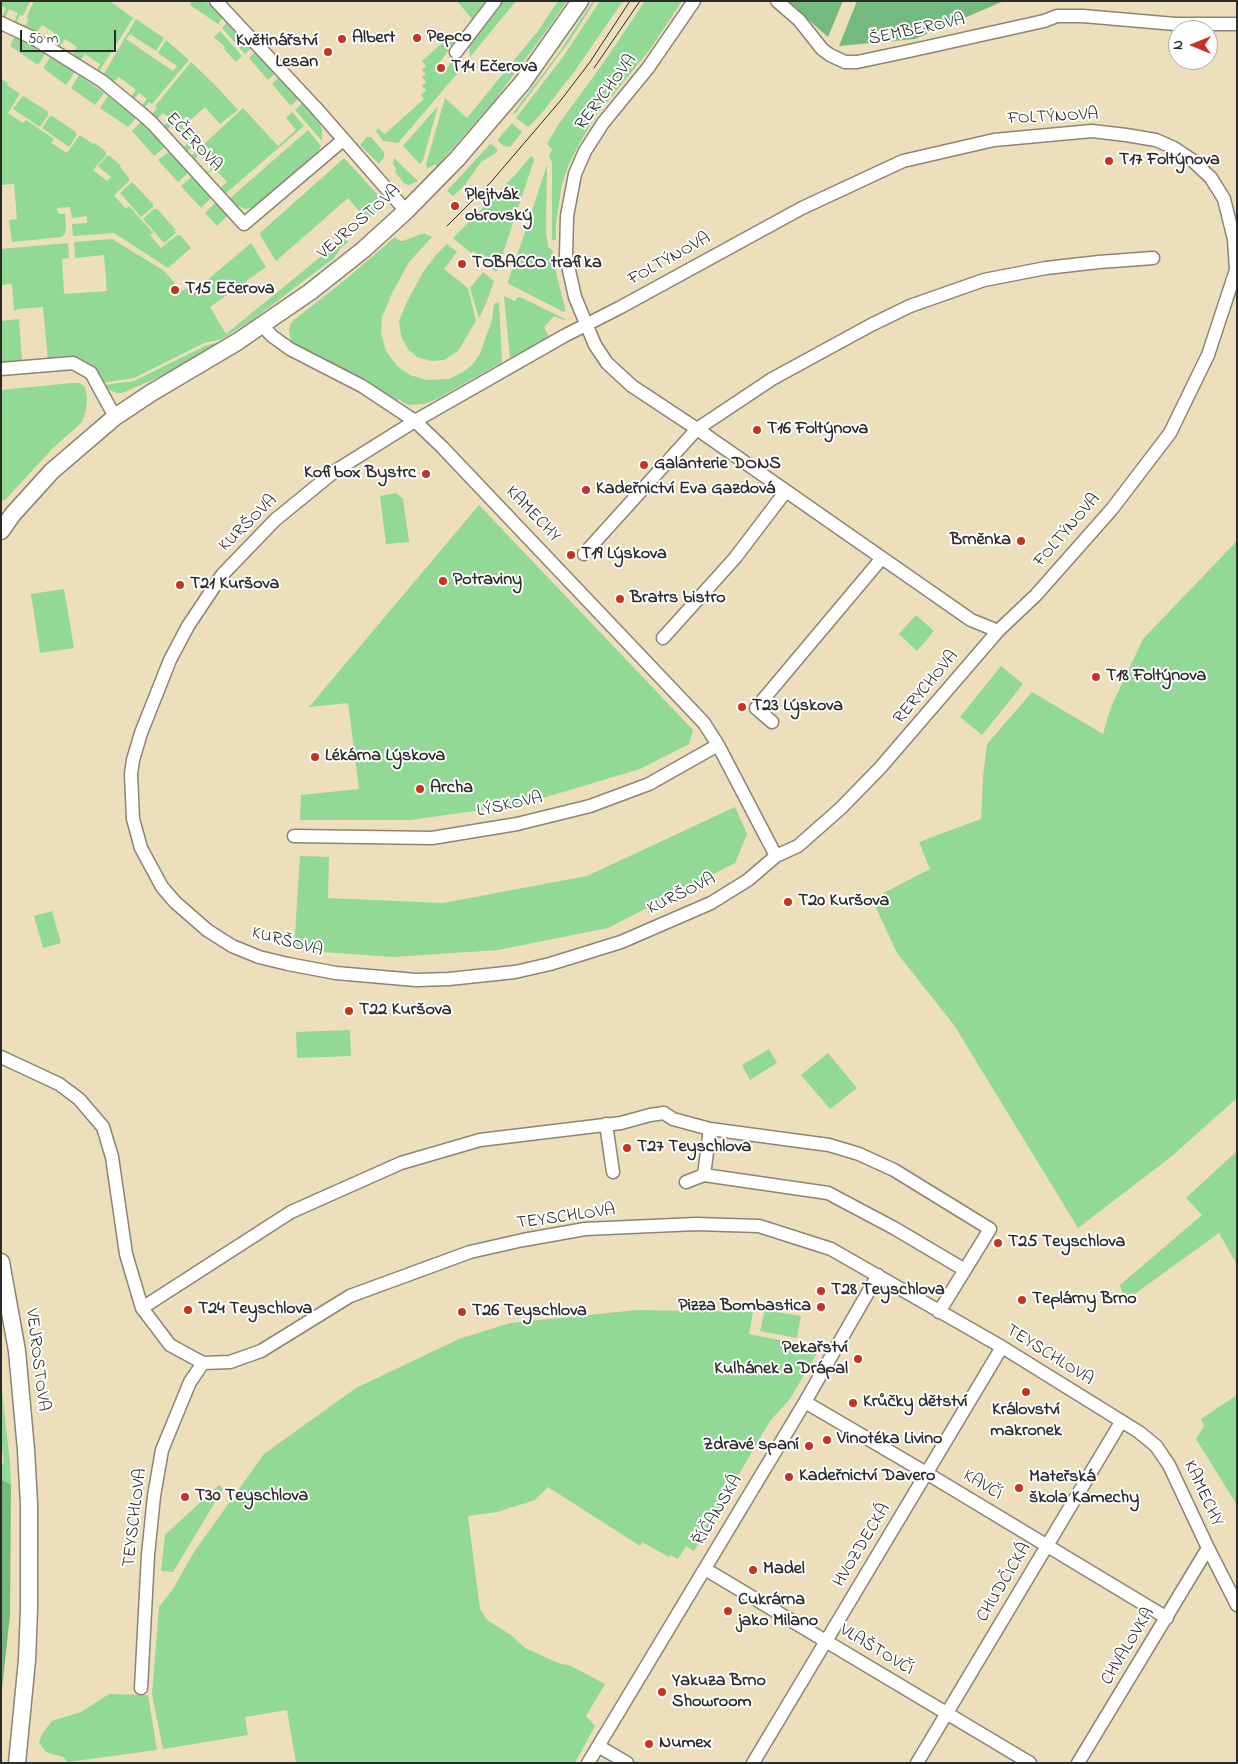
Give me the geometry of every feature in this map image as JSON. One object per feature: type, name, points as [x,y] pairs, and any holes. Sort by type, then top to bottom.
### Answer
[{"type":"street","points":[[216,1],[311,102],[406,211]]},
{"type":"street","points":[[456,52],[495,1]]},
{"type":"street","name":"VEJROSTOVA","points":[[1,531],[13,514],[52,470],[115,417],[151,392],[263,326],[363,250],[406,211],[457,160],[523,82],[580,1]]},
{"type":"street","name":"RERYCHOVA","points":[[694,1],[648,68],[603,123],[585,151],[575,174],[568,201],[566,251],[575,297],[594,345],[607,363],[632,386],[697,429],[971,620],[998,631],[918,727],[856,793],[798,846],[776,856]]},
{"type":"street","name":"ŠEMBEROVA","points":[[777,1],[799,20],[822,49],[845,62],[858,62],[910,51],[1044,21],[1058,16],[1083,16],[1174,24],[1237,24]]},
{"type":"street","name":"EČEROVA","points":[[1,23],[33,38],[102,81],[142,114],[154,124],[244,224],[343,140]]},
{"type":"street","name":"FOLTÝNOVA","points":[[415,421],[586,325],[802,208],[903,161],[994,140],[1092,131],[1156,140],[1174,148],[1192,160],[1211,178],[1224,199],[1234,239],[1236,270],[1208,355],[1170,433],[1112,509],[1036,595],[998,631]]},
{"type":"street","points":[[584,554],[697,429],[772,379],[824,350],[910,306],[984,280],[1046,268],[1153,258]]},
{"type":"street","name":"KAMECHY","points":[[263,326],[272,336],[290,349],[362,386],[415,421],[554,564],[704,722],[776,856]]},
{"type":"street","points":[[1,369],[73,363],[90,373],[115,417]]},
{"type":"street","name":"KURŠOVA","points":[[415,421],[335,471],[275,520],[222,575],[188,626],[167,668],[147,715],[133,760],[131,790],[133,819],[141,848],[162,887],[206,930],[232,946],[259,957],[336,973],[416,980],[449,979],[515,972],[550,964],[621,942],[711,903],[744,883],[776,856]]},
{"type":"street","points":[[663,638],[735,558],[786,491]]},
{"type":"street","points":[[772,722],[756,708],[882,558]]},
{"type":"street","name":"LÝSKOVA","points":[[294,836],[432,838],[517,824],[590,806],[649,784],[718,745]]},
{"type":"street","points":[[1,1057],[59,1084],[79,1099],[103,1127],[112,1157],[126,1254],[142,1308],[170,1345],[203,1363]]},
{"type":"street","points":[[142,1308],[291,1212],[400,1163],[480,1140],[621,1122],[664,1113],[673,1119],[710,1129],[829,1145],[858,1154],[894,1170],[990,1229],[939,1312]]},
{"type":"street","points":[[606,1124],[613,1172]]},
{"type":"street","points":[[704,1175],[710,1129]]},
{"type":"street","points":[[686,1182],[704,1175],[828,1193],[894,1228],[965,1270]]},
{"type":"street","name":"TEYSCHLOVA","points":[[141,1688],[148,1555],[154,1496],[162,1450],[190,1382],[203,1363],[230,1362],[261,1351],[350,1296],[470,1252],[585,1229],[696,1224],[759,1226],[831,1249],[1002,1347],[1139,1432]]},
{"type":"street","name":"VEJROSTOVA","points":[[1,1262],[17,1352],[29,1504],[27,1660],[17,1763]]},
{"type":"street","name":"ŘÍČANSKÁ","points":[[588,1763],[805,1402],[878,1275]]},
{"type":"street","name":"HVOZDECKÁ","points":[[754,1763],[1002,1347]]},
{"type":"street","name":"KAVČÍ","points":[[805,1402],[1167,1618]]},
{"type":"street","name":"CHUDČICKÁ","points":[[917,1763],[1121,1422]]},
{"type":"street","name":"KAMECHY","points":[[1139,1432],[1156,1446],[1169,1465],[1237,1605]]},
{"type":"street","name":"CHVALOVKA","points":[[1078,1763],[1208,1548]]},
{"type":"street","name":"VLAŠTOVČÍ","points":[[704,1569],[1030,1763]]},
{"type":"street","points":[[598,1746],[627,1763]]},
{"type":"green space","points":[[1,1],[30,1],[23,16],[20,15],[17,21],[19,24],[14,22],[18,13],[9,9],[5,18],[2,17],[6,8],[1,6]]},
{"type":"green space","points":[[34,1],[110,1],[133,18],[98,73],[93,70],[94,68],[97,70],[100,64],[85,54],[81,59],[82,63],[71,56],[77,47],[65,39],[59,47],[54,44],[59,36],[42,25],[36,33],[22,26],[23,24],[26,25],[29,19],[26,18]]},
{"type":"green space","points":[[192,1],[205,1],[224,16],[218,24],[190,5]]},
{"type":"green space","points":[[457,1],[486,1],[472,19]]},
{"type":"green space","points":[[502,1],[516,1],[470,57],[469,47],[471,42]]},
{"type":"green space","points":[[558,1],[567,1],[495,100],[437,166],[435,164],[427,169],[426,165],[445,98],[467,118],[538,31]]},
{"type":"green space","points":[[593,1],[595,1],[571,39],[515,114],[513,113],[558,54]]},
{"type":"green space","points":[[600,1],[623,1],[574,72],[541,114],[528,127],[516,118],[563,57]]},
{"type":"green space","points":[[645,1],[682,1],[651,48],[595,117],[578,146],[562,184],[556,223],[556,240],[552,240],[552,162],[549,157],[552,149],[547,144],[558,125],[602,65]]},
{"type":"green space","points":[[787,1],[843,1],[828,37]]},
{"type":"green space","points":[[857,1],[1004,1],[915,39],[839,46]]},
{"type":"green space","points":[[136,19],[164,38],[156,51],[130,34],[126,39],[173,71],[177,66],[158,53],[166,40],[189,60],[152,104],[149,102],[145,107],[148,109],[146,111],[141,107],[147,99],[139,93],[133,100],[130,98],[136,90],[119,77],[112,84],[102,77]]},
{"type":"green space","points":[[228,21],[253,46],[245,54],[222,28]]},
{"type":"green space","points":[[220,31],[242,56],[236,62],[224,49],[225,47],[214,37]]},
{"type":"green space","points":[[15,36],[46,53],[38,65],[10,46]]},
{"type":"green space","points":[[450,36],[455,41],[435,69],[442,74],[453,60],[462,68],[398,143],[383,141],[376,131],[378,128],[385,134],[424,99],[421,95],[426,90],[422,86],[426,82],[422,77],[426,74],[422,70],[426,66],[422,61]]},
{"type":"green space","points":[[257,50],[277,72],[268,80],[249,58]]},
{"type":"green space","points":[[51,56],[75,72],[66,85],[43,68]]},
{"type":"green space","points":[[191,62],[238,110],[220,124],[205,107],[188,122],[202,138],[187,152],[183,148],[190,141],[174,123],[166,130],[163,127],[170,119],[163,113],[156,120],[149,113],[150,111],[153,113],[157,108],[155,106]]},
{"type":"green space","points":[[79,75],[104,93],[95,105],[71,88]]},
{"type":"green space","points":[[280,76],[299,98],[291,106],[272,84]]},
{"type":"green space","points":[[1,79],[19,93],[8,113],[23,123],[26,120],[54,139],[51,143],[67,153],[79,136],[93,144],[95,143],[106,152],[106,155],[93,170],[107,181],[111,177],[98,166],[107,156],[110,156],[121,166],[129,181],[114,195],[126,209],[129,206],[153,233],[150,235],[161,248],[177,235],[180,235],[191,248],[168,268],[114,233],[73,236],[72,224],[87,223],[87,216],[72,218],[70,207],[57,208],[58,214],[65,214],[65,234],[61,237],[12,242],[9,220],[17,219],[14,184],[1,185]]},
{"type":"green space","points":[[24,96],[48,112],[40,127],[13,109]]},
{"type":"green space","points":[[108,96],[136,118],[128,127],[100,108]]},
{"type":"green space","points":[[303,102],[320,125],[322,141],[295,110]]},
{"type":"green space","points":[[438,106],[423,160],[420,164],[403,146]]},
{"type":"green space","points":[[243,108],[278,146],[296,130],[286,118],[292,112],[304,126],[225,194],[220,188],[227,182],[214,168],[207,174],[204,171],[205,169],[208,172],[213,167],[201,154],[195,158],[196,162],[191,156]]},
{"type":"green space","points":[[50,116],[76,132],[77,135],[69,147],[42,128]]},
{"type":"green space","points":[[141,122],[166,146],[154,156],[132,131]]},
{"type":"green space","points":[[512,123],[522,132],[510,147],[504,146],[498,141],[499,138]]},
{"type":"green space","points":[[308,130],[321,146],[315,156],[256,207],[245,209],[234,204],[229,199]]},
{"type":"green space","points":[[367,137],[371,137],[384,152],[384,157],[379,164],[360,145]]},
{"type":"green space","points":[[490,144],[497,149],[497,152],[481,162],[464,186],[453,196],[447,191]]},
{"type":"green space","points":[[170,151],[189,172],[178,182],[158,160]]},
{"type":"green space","points":[[532,156],[534,160],[497,271],[495,271],[478,258],[479,256],[473,251],[471,253],[453,238]]},
{"type":"green space","points":[[394,158],[418,181],[409,185],[404,183],[395,172]]},
{"type":"green space","points":[[343,159],[379,196],[375,212],[367,220],[348,198],[276,261],[260,233]]},
{"type":"green space","points":[[547,165],[546,232],[548,247],[553,251],[564,310],[566,310],[564,312],[508,282],[513,267],[518,268],[521,259],[521,257],[517,256]]},
{"type":"green space","points":[[193,176],[212,197],[201,208],[181,186]]},
{"type":"green space","points":[[131,183],[153,204],[153,207],[141,217],[120,193]]},
{"type":"green space","points":[[216,202],[228,215],[217,226],[205,213]]},
{"type":"green space","points":[[154,209],[157,209],[176,230],[174,231],[176,233],[164,243],[143,219]]},
{"type":"green space","points":[[421,234],[432,237],[409,262],[392,293],[382,317],[381,333],[386,351],[397,366],[410,375],[427,380],[449,379],[472,365],[480,354],[492,320],[494,304],[499,302],[502,362],[437,399],[424,404],[408,405],[398,399],[396,402],[369,383],[298,348],[291,342],[289,330],[294,320],[395,237],[403,241]]},
{"type":"green space","points":[[345,237],[349,241],[334,258],[252,320],[222,339],[204,343],[134,378],[102,383],[97,374],[48,361],[43,307],[14,311],[12,284],[1,285],[1,249],[68,243],[69,258],[62,259],[64,294],[107,291],[104,255],[75,258],[74,242],[112,239],[163,270],[175,283],[168,290],[174,297],[186,288],[190,291],[199,287],[251,243],[266,267],[210,307],[226,334]]},
{"type":"green space","points":[[447,244],[457,252],[444,269],[468,288],[476,321],[458,351],[444,360],[431,361],[417,357],[408,349],[401,336],[399,321],[423,272]]},
{"type":"green space","points":[[483,272],[494,281],[479,318],[470,288]]},
{"type":"green space","points":[[504,296],[515,301],[520,297],[565,319],[554,316],[544,327],[549,337],[510,358]]},
{"type":"green space","points":[[19,319],[22,360],[1,362],[1,321]]},
{"type":"green space","points":[[222,341],[166,374],[122,393],[109,390],[104,385],[134,381],[205,346]]},
{"type":"green space","points":[[80,383],[85,387],[87,397],[86,410],[82,422],[52,449],[5,500],[1,501],[1,390]]},
{"type":"green space","points":[[396,493],[403,499],[409,542],[386,544],[380,496]]},
{"type":"green space","points":[[479,505],[693,730],[689,744],[640,769],[523,804],[411,820],[300,820],[301,795],[359,789],[348,703],[309,707]]},
{"type":"green space","points":[[1237,539],[1237,1098],[1172,1156],[1078,1228],[954,1025],[897,953],[872,899],[930,869],[919,842],[981,819],[987,744],[1032,692],[1103,734],[1111,707],[1143,639]]},
{"type":"green space","points":[[64,589],[74,648],[40,653],[31,594]]},
{"type":"green space","points":[[916,615],[934,631],[917,651],[899,634]]},
{"type":"green space","points":[[1001,666],[1023,684],[982,735],[960,717]]},
{"type":"green space","points":[[735,807],[747,834],[735,863],[608,928],[498,950],[393,957],[294,950],[300,856],[329,857],[328,898],[443,903],[587,876]]},
{"type":"green space","points":[[52,911],[61,943],[43,948],[34,916]]},
{"type":"green space","points":[[350,1030],[351,1056],[297,1058],[296,1032]]},
{"type":"green space","points":[[769,1049],[777,1063],[750,1080],[742,1065]]},
{"type":"green space","points":[[828,1053],[857,1088],[830,1109],[801,1075]]},
{"type":"green space","points":[[1237,1151],[1237,1265],[1219,1233],[1125,1301],[1120,1285],[1202,1215],[1186,1198]]},
{"type":"green space","points":[[637,1310],[753,1312],[749,1334],[820,1348],[790,1399],[770,1421],[694,1551],[686,1546],[678,1559],[670,1555],[669,1557],[642,1542],[640,1546],[548,1487],[535,1500],[497,1512],[468,1516],[480,1609],[487,1620],[511,1635],[525,1648],[558,1663],[571,1666],[605,1684],[586,1716],[595,1726],[575,1763],[296,1763],[287,1710],[245,1717],[248,1735],[163,1749],[152,1694],[159,1607],[173,1589],[194,1552],[264,1454],[356,1388],[459,1339],[510,1323]]},
{"type":"green space","points":[[765,1310],[801,1316],[797,1338],[760,1331]]},
{"type":"green space","points":[[1,1381],[11,1485],[1,1479],[1,1464],[4,1463],[1,1443]]},
{"type":"green space","points":[[1237,1395],[1237,1505],[1196,1439],[1204,1426],[1201,1419]]},
{"type":"green space","points":[[1,1479],[11,1485],[10,1615],[1,1698]]},
{"type":"green space","points":[[219,1485],[223,1489],[173,1572],[161,1571],[165,1535]]},
{"type":"green space","points":[[109,1694],[148,1695],[157,1750],[68,1762],[63,1757],[46,1752],[39,1743],[42,1734],[52,1721],[81,1712]]},
{"type":"tram line","points":[[447,226],[491,182],[561,100],[590,62],[630,1]]},
{"type":"tram line","points":[[594,68],[640,1]]},
{"type":"place","name":"Pepco","points":[[417,38]]},
{"type":"place","name":"Albert","points":[[342,39]]},
{"type":"place","name":"Květinářství Lesan","points":[[328,52]]},
{"type":"place","name":"T14 Ečerova","points":[[441,68]]},
{"type":"place","name":"T17 Foltýnova","points":[[1109,161]]},
{"type":"place","name":"Plejtvák obrovský","points":[[455,206]]},
{"type":"place","name":"TOBACCO trafika","points":[[462,264]]},
{"type":"place","name":"T15 Ečerova","points":[[175,290]]},
{"type":"place","name":"T16 Foltýnova","points":[[757,430]]},
{"type":"place","name":"Galanterie DONS","points":[[644,465]]},
{"type":"place","name":"Kofibox Bystrc","points":[[426,474]]},
{"type":"place","name":"Kadeřnictví Eva Gazdová","points":[[586,490]]},
{"type":"place","name":"Brněnka","points":[[1021,541]]},
{"type":"place","name":"T19 Lýskova","points":[[571,555]]},
{"type":"place","name":"Potraviny","points":[[443,581]]},
{"type":"place","name":"T21 Kuršova","points":[[180,585]]},
{"type":"place","name":"Bratrs bistro","points":[[620,599]]},
{"type":"place","name":"T18 Foltýnova","points":[[1096,677]]},
{"type":"place","name":"T23 Lýskova","points":[[742,707]]},
{"type":"place","name":"Lékárna Lýskova","points":[[315,757]]},
{"type":"place","name":"Archa","points":[[420,789]]},
{"type":"place","name":"T20 Kuršova","points":[[788,902]]},
{"type":"place","name":"T22 Kuršova","points":[[349,1011]]},
{"type":"place","name":"T27 Teyschlova","points":[[627,1148]]},
{"type":"place","name":"T25 Teyschlova","points":[[998,1243]]},
{"type":"place","name":"T28 Teyschlova","points":[[821,1291]]},
{"type":"place","name":"Teplárny Brno","points":[[1022,1300]]},
{"type":"place","name":"Pizza Bombastica","points":[[821,1307]]},
{"type":"place","name":"T24 Teyschlova","points":[[188,1310]]},
{"type":"place","name":"T26 Teyschlova","points":[[462,1312]]},
{"type":"place","name":"Pekařství Kulhánek a Drápal","points":[[858,1359]]},
{"type":"place","name":"Království makronek","points":[[1026,1392]]},
{"type":"place","name":"Krůčky dětství","points":[[853,1403]]},
{"type":"place","name":"Vinotéka Livino","points":[[827,1440]]},
{"type":"place","name":"Zdravé spaní","points":[[809,1446]]},
{"type":"place","name":"Kadeřnictví Davero","points":[[789,1477]]},
{"type":"place","name":"Mateřská škola Kamechy","points":[[1019,1488]]},
{"type":"place","name":"T30 Teyschlova","points":[[185,1497]]},
{"type":"place","name":"Madel","points":[[753,1570]]},
{"type":"place","name":"Cukrárna jako Milano","points":[[728,1611]]},
{"type":"place","name":"Yakuza Brno Showroom","points":[[662,1692]]},
{"type":"place","name":"Numex","points":[[649,1744]]}]
